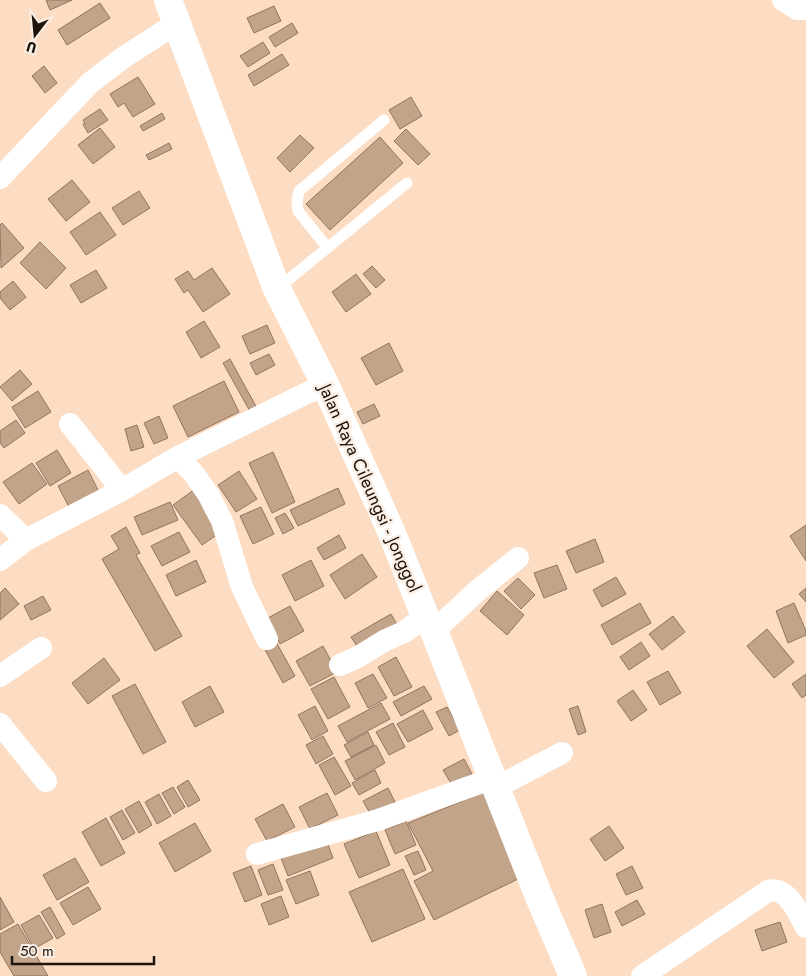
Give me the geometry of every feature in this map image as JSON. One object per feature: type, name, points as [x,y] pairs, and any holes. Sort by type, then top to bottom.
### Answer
[{"type":"main road","name":"Jalan Raya Cileungsi - Jonggol","points":[[172,11],[277,289],[325,384],[390,531],[573,976]]},
{"type":"street","points":[[784,0],[797,9],[806,9]]},
{"type":"street","points":[[0,178],[90,83],[124,57],[172,11]]},
{"type":"street","points":[[0,560],[26,540],[122,490],[178,458],[325,384]]},
{"type":"street","points":[[70,424],[122,490]]},
{"type":"street","points":[[178,458],[194,474],[208,494],[222,521],[242,587],[267,639]]},
{"type":"street","points":[[0,515],[26,540]]},
{"type":"street","points":[[340,665],[384,640],[429,623],[478,591],[518,558]]},
{"type":"street","points":[[0,676],[41,648]]},
{"type":"street","points":[[0,724],[46,781]]},
{"type":"street","points":[[257,854],[378,820],[493,783],[562,753]]},
{"type":"street","points":[[642,976],[768,892],[778,891],[786,896],[806,927]]},
{"type":"lane","points":[[328,247],[298,211],[299,191],[384,120]]},
{"type":"lane","points":[[277,289],[407,183]]},
{"type":"building","points":[[46,0],[72,0],[50,10]]},
{"type":"building","points":[[100,3],[110,18],[67,45],[58,30]]},
{"type":"building","points":[[274,6],[281,21],[254,33],[247,18]]},
{"type":"building","points":[[292,23],[298,33],[275,47],[269,37]]},
{"type":"building","points":[[263,42],[270,53],[248,67],[240,56]]},
{"type":"building","points":[[282,54],[289,65],[254,86],[248,75]]},
{"type":"building","points":[[44,66],[57,83],[45,93],[32,76]]},
{"type":"building","points":[[138,77],[155,104],[133,117],[124,103],[118,107],[110,94]]},
{"type":"building","points":[[411,97],[422,116],[400,129],[389,110]]},
{"type":"building","points":[[100,109],[108,120],[88,133],[83,120]]},
{"type":"building","points":[[162,113],[165,119],[143,131],[140,126]]},
{"type":"building","points":[[100,128],[115,147],[93,164],[78,145]]},
{"type":"building","points":[[406,129],[430,154],[418,165],[394,141]]},
{"type":"building","points":[[300,135],[314,148],[290,172],[277,158]]},
{"type":"building","points":[[380,137],[403,163],[330,230],[306,204]]},
{"type":"building","points":[[169,143],[172,149],[149,160],[146,155]]},
{"type":"building","points":[[72,180],[90,202],[66,221],[48,199]]},
{"type":"building","points":[[139,191],[150,208],[123,225],[112,208]]},
{"type":"building","points":[[100,212],[116,235],[86,255],[70,232]]},
{"type":"building","points":[[2,223],[24,248],[1,268],[0,225]]},
{"type":"building","points":[[40,242],[66,268],[46,289],[20,263]]},
{"type":"building","points":[[372,266],[385,280],[376,288],[363,274]]},
{"type":"building","points":[[212,268],[230,294],[203,312],[188,290],[184,293],[175,279],[188,271],[194,280]]},
{"type":"building","points":[[96,270],[107,288],[81,303],[70,285]]},
{"type":"building","points":[[356,274],[371,294],[346,312],[332,292]]},
{"type":"building","points":[[13,281],[26,297],[10,310],[0,298],[0,292]]},
{"type":"building","points":[[204,321],[220,347],[201,358],[186,332]]},
{"type":"building","points":[[267,325],[275,343],[250,354],[242,336]]},
{"type":"building","points":[[389,343],[403,371],[376,385],[361,358]]},
{"type":"building","points":[[269,354],[275,365],[256,375],[250,363]]},
{"type":"building","points":[[230,359],[258,410],[251,413],[223,363]]},
{"type":"building","points":[[20,370],[32,384],[12,401],[0,387]]},
{"type":"building","points":[[224,381],[239,412],[188,437],[173,406]]},
{"type":"building","points":[[38,391],[51,412],[25,428],[12,407]]},
{"type":"building","points":[[374,404],[380,416],[363,424],[357,412]]},
{"type":"building","points":[[159,416],[168,438],[154,444],[144,423]]},
{"type":"building","points":[[16,420],[25,433],[4,448],[0,443],[0,431]]},
{"type":"building","points":[[137,425],[144,447],[131,451],[125,429]]},
{"type":"building","points":[[57,450],[71,473],[50,486],[36,463]]},
{"type":"building","points":[[273,452],[295,502],[272,513],[249,463]]},
{"type":"building","points":[[32,463],[47,484],[19,504],[3,482]]},
{"type":"building","points":[[88,470],[99,492],[69,507],[58,486]]},
{"type":"building","points":[[239,471],[257,499],[236,512],[218,485]]},
{"type":"building","points":[[338,488],[345,504],[298,526],[290,510]]},
{"type":"building","points":[[195,489],[224,530],[202,545],[173,505]]},
{"type":"building","points":[[170,502],[178,520],[142,535],[134,517]]},
{"type":"building","points":[[261,507],[274,534],[253,544],[240,516]]},
{"type":"building","points":[[285,513],[294,528],[283,534],[275,518]]},
{"type":"building","points":[[806,525],[806,561],[790,536]]},
{"type":"building","points":[[126,527],[140,553],[136,555],[182,636],[155,651],[102,559],[119,549],[111,536]]},
{"type":"building","points":[[179,532],[190,552],[162,566],[151,546]]},
{"type":"building","points":[[339,535],[346,548],[324,560],[317,548]]},
{"type":"building","points":[[595,539],[604,562],[576,573],[566,551]]},
{"type":"building","points":[[362,554],[377,577],[345,599],[330,575]]},
{"type":"building","points":[[196,560],[206,582],[176,596],[166,575]]},
{"type":"building","points":[[311,560],[324,586],[295,601],[282,575]]},
{"type":"building","points":[[557,565],[567,589],[544,598],[534,573]]},
{"type":"building","points":[[616,577],[626,594],[602,607],[593,590]]},
{"type":"building","points":[[518,578],[535,595],[521,609],[504,591]]},
{"type":"building","points":[[5,588],[19,604],[0,620],[0,593]]},
{"type":"building","points":[[806,588],[806,602],[799,594]]},
{"type":"building","points":[[497,591],[524,615],[507,635],[480,611]]},
{"type":"building","points":[[43,596],[51,610],[31,620],[24,606]]},
{"type":"building","points":[[640,603],[651,623],[612,645],[601,625]]},
{"type":"building","points":[[794,603],[806,635],[788,643],[776,611]]},
{"type":"building","points":[[290,606],[304,631],[280,644],[266,619]]},
{"type":"building","points":[[391,614],[399,628],[360,651],[351,637]]},
{"type":"building","points":[[673,616],[685,632],[662,650],[649,634]]},
{"type":"building","points":[[767,629],[794,662],[774,678],[747,646]]},
{"type":"building","points":[[275,640],[295,676],[283,683],[263,646]]},
{"type":"building","points":[[641,642],[650,656],[629,670],[620,657]]},
{"type":"building","points":[[323,646],[337,672],[310,686],[296,661]]},
{"type":"building","points":[[396,657],[412,687],[394,696],[378,667]]},
{"type":"building","points":[[104,658],[120,680],[88,704],[72,683]]},
{"type":"building","points":[[668,671],[681,693],[660,705],[647,682]]},
{"type":"building","points":[[373,674],[387,698],[368,708],[355,683]]},
{"type":"building","points":[[806,674],[806,695],[802,698],[792,684]]},
{"type":"building","points":[[334,677],[350,707],[328,719],[311,689]]},
{"type":"building","points":[[135,684],[166,742],[143,754],[112,696]]},
{"type":"building","points":[[210,686],[224,712],[195,727],[182,702]]},
{"type":"building","points":[[424,686],[432,699],[401,716],[393,702]]},
{"type":"building","points":[[633,690],[647,710],[631,721],[617,701]]},
{"type":"building","points":[[381,703],[390,719],[347,742],[338,726]]},
{"type":"building","points":[[315,706],[328,731],[312,740],[298,715]]},
{"type":"building","points":[[578,706],[586,732],[578,735],[569,709]]},
{"type":"building","points":[[447,707],[460,730],[449,736],[436,712]]},
{"type":"building","points":[[423,710],[433,729],[408,742],[397,724]]},
{"type":"building","points":[[393,723],[405,747],[389,755],[376,732]]},
{"type":"building","points":[[368,732],[374,745],[351,757],[344,745]]},
{"type":"building","points":[[323,736],[333,754],[316,764],[306,745]]},
{"type":"building","points":[[376,745],[385,763],[355,780],[345,761]]},
{"type":"building","points":[[334,757],[351,786],[335,795],[319,765]]},
{"type":"building","points":[[464,759],[472,774],[452,785],[443,770]]},
{"type":"building","points":[[375,770],[381,783],[359,795],[352,783]]},
{"type":"building","points":[[188,780],[200,800],[188,807],[177,787]]},
{"type":"building","points":[[173,787],[185,807],[174,814],[162,793]]},
{"type":"building","points":[[388,788],[395,802],[371,815],[363,801]]},
{"type":"building","points":[[485,792],[518,879],[434,920],[414,881],[433,871],[408,823]]},
{"type":"building","points":[[327,793],[338,815],[310,829],[299,807]]},
{"type":"building","points":[[159,794],[171,816],[157,824],[145,802]]},
{"type":"building","points":[[139,801],[152,825],[139,833],[125,809]]},
{"type":"building","points":[[283,804],[295,827],[267,841],[255,819]]},
{"type":"building","points":[[122,810],[135,833],[123,840],[110,817]]},
{"type":"building","points":[[106,818],[125,853],[101,866],[82,832]]},
{"type":"building","points":[[406,821],[416,845],[395,854],[385,830]]},
{"type":"building","points":[[195,823],[211,851],[175,872],[159,843]]},
{"type":"building","points":[[609,826],[624,848],[605,861],[590,839]]},
{"type":"building","points":[[376,831],[390,865],[359,878],[344,844]]},
{"type":"building","points":[[325,836],[333,858],[288,876],[279,853]]},
{"type":"building","points":[[418,851],[426,870],[414,875],[405,856]]},
{"type":"building","points":[[75,858],[89,882],[57,900],[43,875]]},
{"type":"building","points":[[273,864],[283,890],[268,895],[258,870]]},
{"type":"building","points":[[251,866],[262,895],[245,902],[233,873]]},
{"type":"building","points":[[632,866],[643,888],[626,895],[616,874]]},
{"type":"building","points":[[403,869],[425,919],[372,942],[349,892]]},
{"type":"building","points":[[310,871],[319,895],[296,904],[286,880]]},
{"type":"building","points":[[88,887],[101,909],[73,925],[60,903]]},
{"type":"building","points":[[281,896],[289,917],[269,925],[261,904]]},
{"type":"building","points":[[0,897],[14,922],[0,930]]},
{"type":"building","points":[[637,900],[645,914],[622,926],[615,912]]},
{"type":"building","points":[[602,904],[611,932],[594,938],[585,910]]},
{"type":"building","points":[[50,907],[65,934],[57,939],[41,912]]},
{"type":"building","points":[[39,915],[53,938],[34,949],[21,925]]},
{"type":"building","points":[[780,922],[787,942],[762,951],[755,930]]},
{"type":"building","points":[[18,924],[48,976],[14,976],[0,952],[0,934]]}]
